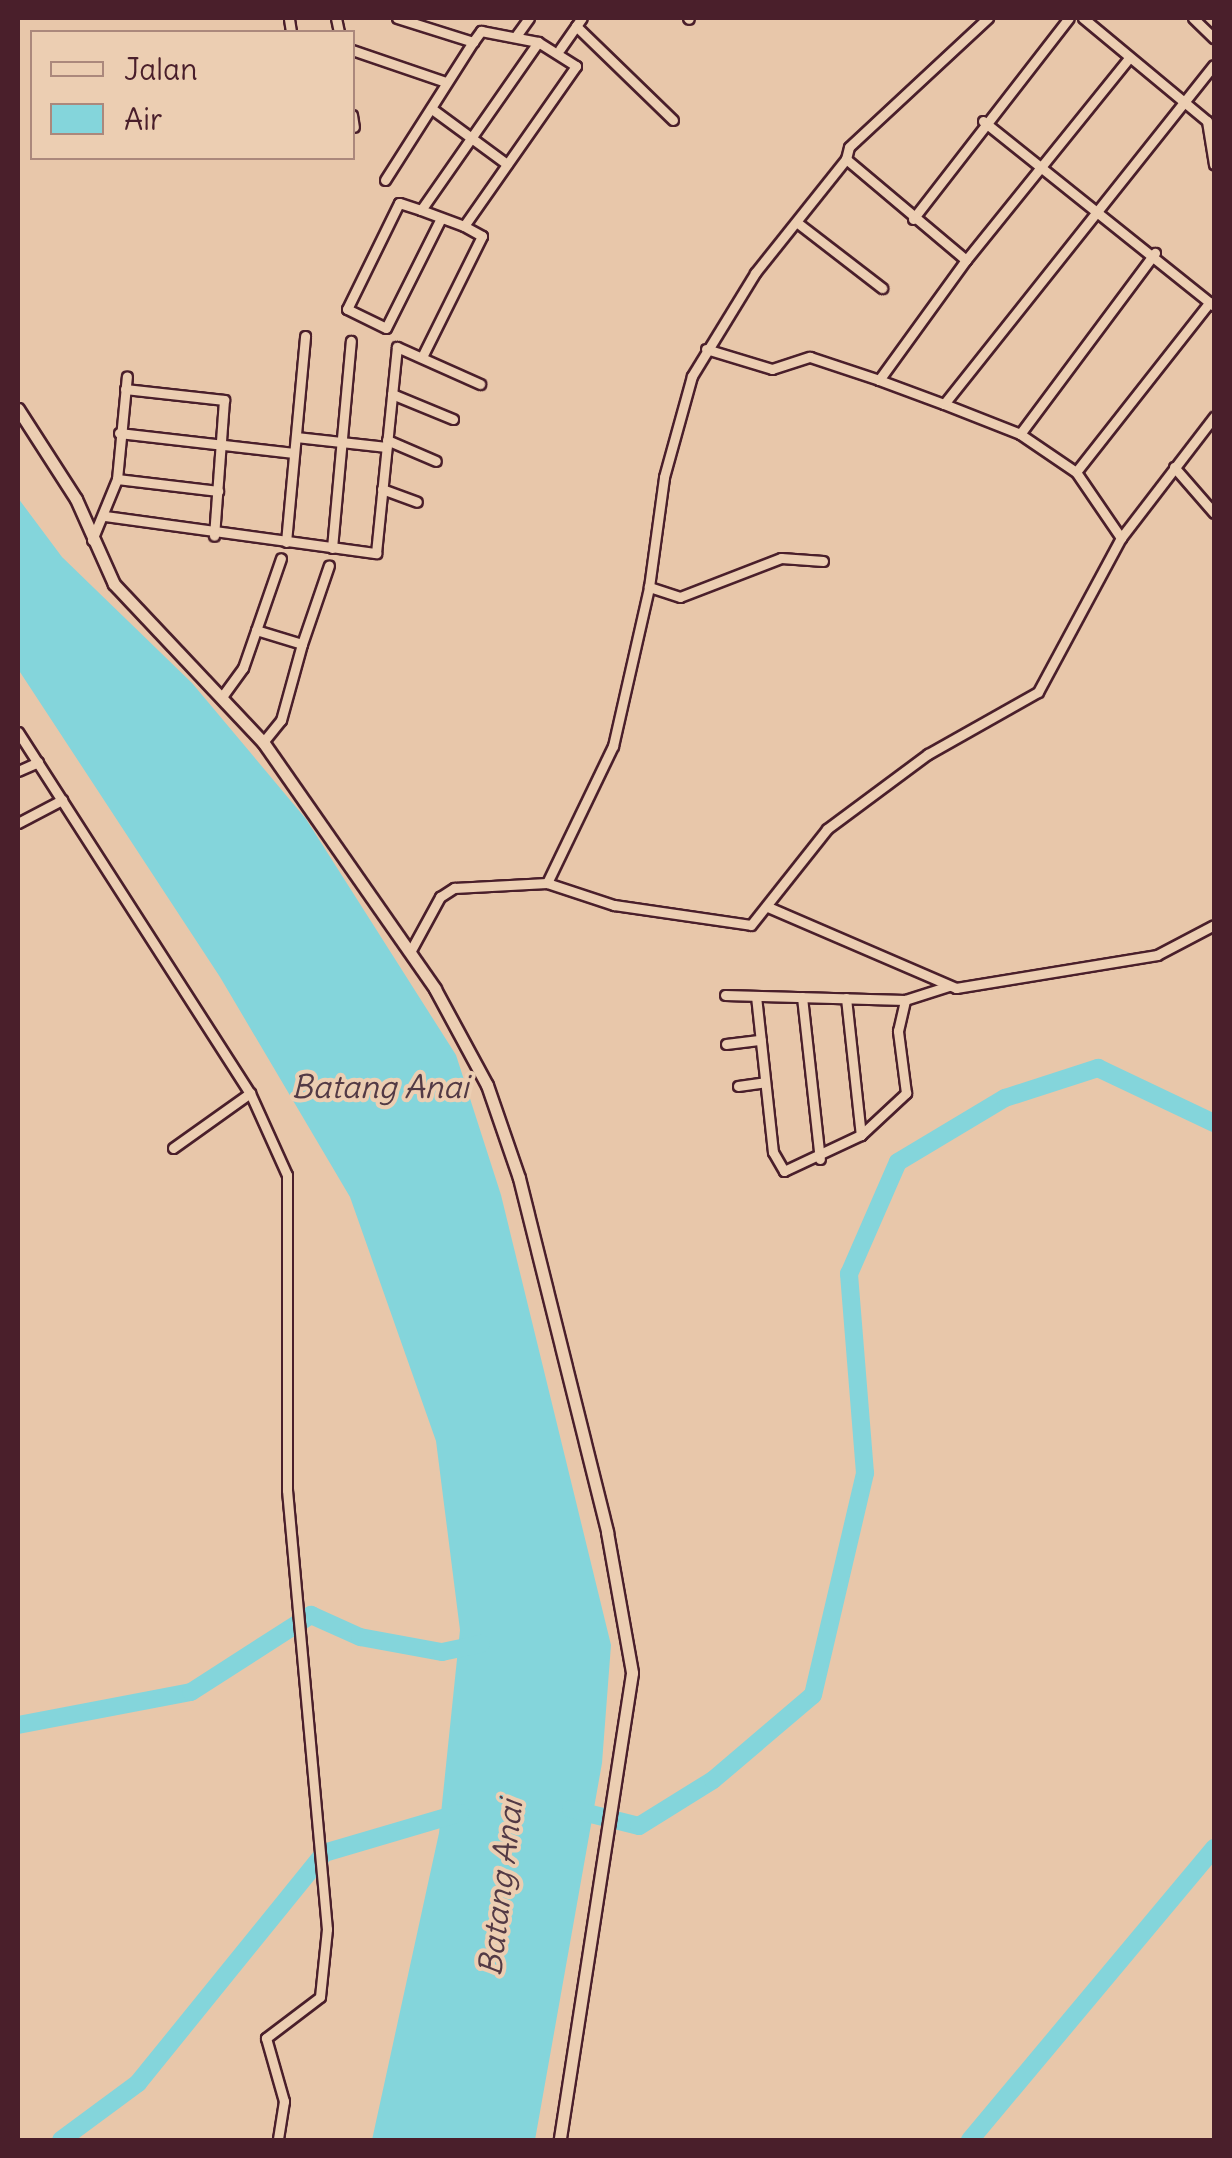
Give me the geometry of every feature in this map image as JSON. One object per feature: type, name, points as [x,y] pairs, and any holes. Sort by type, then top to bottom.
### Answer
[{"type":"street","points":[[397,18],[473,42]]},
{"type":"street","points":[[386,180],[486,18]]},
{"type":"street","points":[[516,36],[529,18]]},
{"type":"street","points":[[547,883],[614,746],[649,587],[672,436],[706,349],[755,273],[799,224],[846,158],[855,138],[988,18]]},
{"type":"street","points":[[913,219],[982,120],[1069,18]]},
{"type":"street","points":[[1082,18],[1211,126],[1206,149],[1214,164]]},
{"type":"street","points":[[1192,18],[1214,38]]},
{"type":"street","points":[[560,50],[579,22],[672,120]]},
{"type":"street","points":[[464,226],[576,66],[560,50],[481,30]]},
{"type":"street","points":[[421,210],[538,42]]},
{"type":"street","points":[[355,51],[446,82]]},
{"type":"street","points":[[880,380],[966,260],[1128,59]]},
{"type":"street","points":[[944,404],[1214,65]]},
{"type":"street","points":[[432,109],[507,164]]},
{"type":"street","points":[[982,120],[1156,253],[1212,305],[1076,472]]},
{"type":"street","points":[[846,158],[913,219],[966,260]]},
{"type":"street","points":[[422,357],[482,236],[464,226],[399,203],[347,308],[386,328],[441,218]]},
{"type":"street","points":[[799,224],[882,288]]},
{"type":"street","points":[[1020,434],[1156,253]]},
{"type":"street","points":[[286,542],[305,336]]},
{"type":"street","points":[[332,548],[352,341]]},
{"type":"street","points":[[105,516],[214,536],[376,553],[397,347],[480,384]]},
{"type":"street","points":[[706,349],[767,368],[810,357],[1020,434],[1076,472],[1121,538]]},
{"type":"street","points":[[92,540],[117,479],[126,376]]},
{"type":"street","points":[[125,389],[222,398],[224,444],[214,536]]},
{"type":"street","points":[[392,394],[453,419]]},
{"type":"street","points":[[18,408],[114,584],[224,694],[263,742],[410,952],[487,1085],[580,1411],[630,1656],[632,1704],[618,1802],[560,2140]]},
{"type":"street","points":[[410,952],[448,889],[547,883],[725,927],[751,925],[826,829],[928,754],[1038,692],[1121,538],[1214,418]]},
{"type":"street","points":[[119,433],[294,452]]},
{"type":"street","points":[[296,438],[386,444],[436,461]]},
{"type":"street","points":[[1174,467],[1214,513]]},
{"type":"street","points":[[117,479],[218,491]]},
{"type":"street","points":[[382,489],[417,502]]},
{"type":"street","points":[[224,694],[256,630],[281,558]]},
{"type":"street","points":[[649,587],[680,597],[781,558],[824,562]]},
{"type":"street","points":[[263,742],[281,720],[329,565]]},
{"type":"street","points":[[256,630],[302,644]]},
{"type":"street","points":[[18,732],[250,1094],[286,1175],[287,1490],[319,1830],[323,1990],[266,2038],[284,2102],[278,2140]]},
{"type":"street","points":[[18,770],[38,762]]},
{"type":"street","points":[[18,823],[62,800]]},
{"type":"street","points":[[768,906],[949,986]]},
{"type":"street","points":[[725,995],[905,1000],[949,986],[1136,960],[1214,926]]},
{"type":"street","points":[[756,996],[779,1168],[820,1159],[862,1134],[906,1093],[898,1031],[905,1000]]},
{"type":"street","points":[[802,997],[820,1159]]},
{"type":"street","points":[[846,998],[862,1134]]},
{"type":"street","points":[[726,1044],[760,1040]]},
{"type":"street","points":[[738,1086],[765,1082]]},
{"type":"street","points":[[173,1148],[250,1094]]},
{"type":"water","name":"Batang Anai","points":[[18,498],[62,557],[192,683],[306,819],[456,1055],[501,1195],[611,1645],[602,1763],[535,2140],[372,2140],[439,1833],[460,1630],[436,1441],[350,1197],[220,977],[18,669]]},
{"type":"waterway","points":[[571,1809],[639,1826],[713,1780],[813,1695],[865,1473],[849,1274],[898,1162],[1005,1098],[1098,1068],[1214,1123]]},
{"type":"waterway","points":[[18,1725],[191,1692],[311,1615],[360,1637],[442,1652],[481,1644]]},
{"type":"waterway","points":[[61,2140],[138,2083],[324,1853],[460,1813]]},
{"type":"waterway","points":[[970,2140],[1214,1848]]}]
